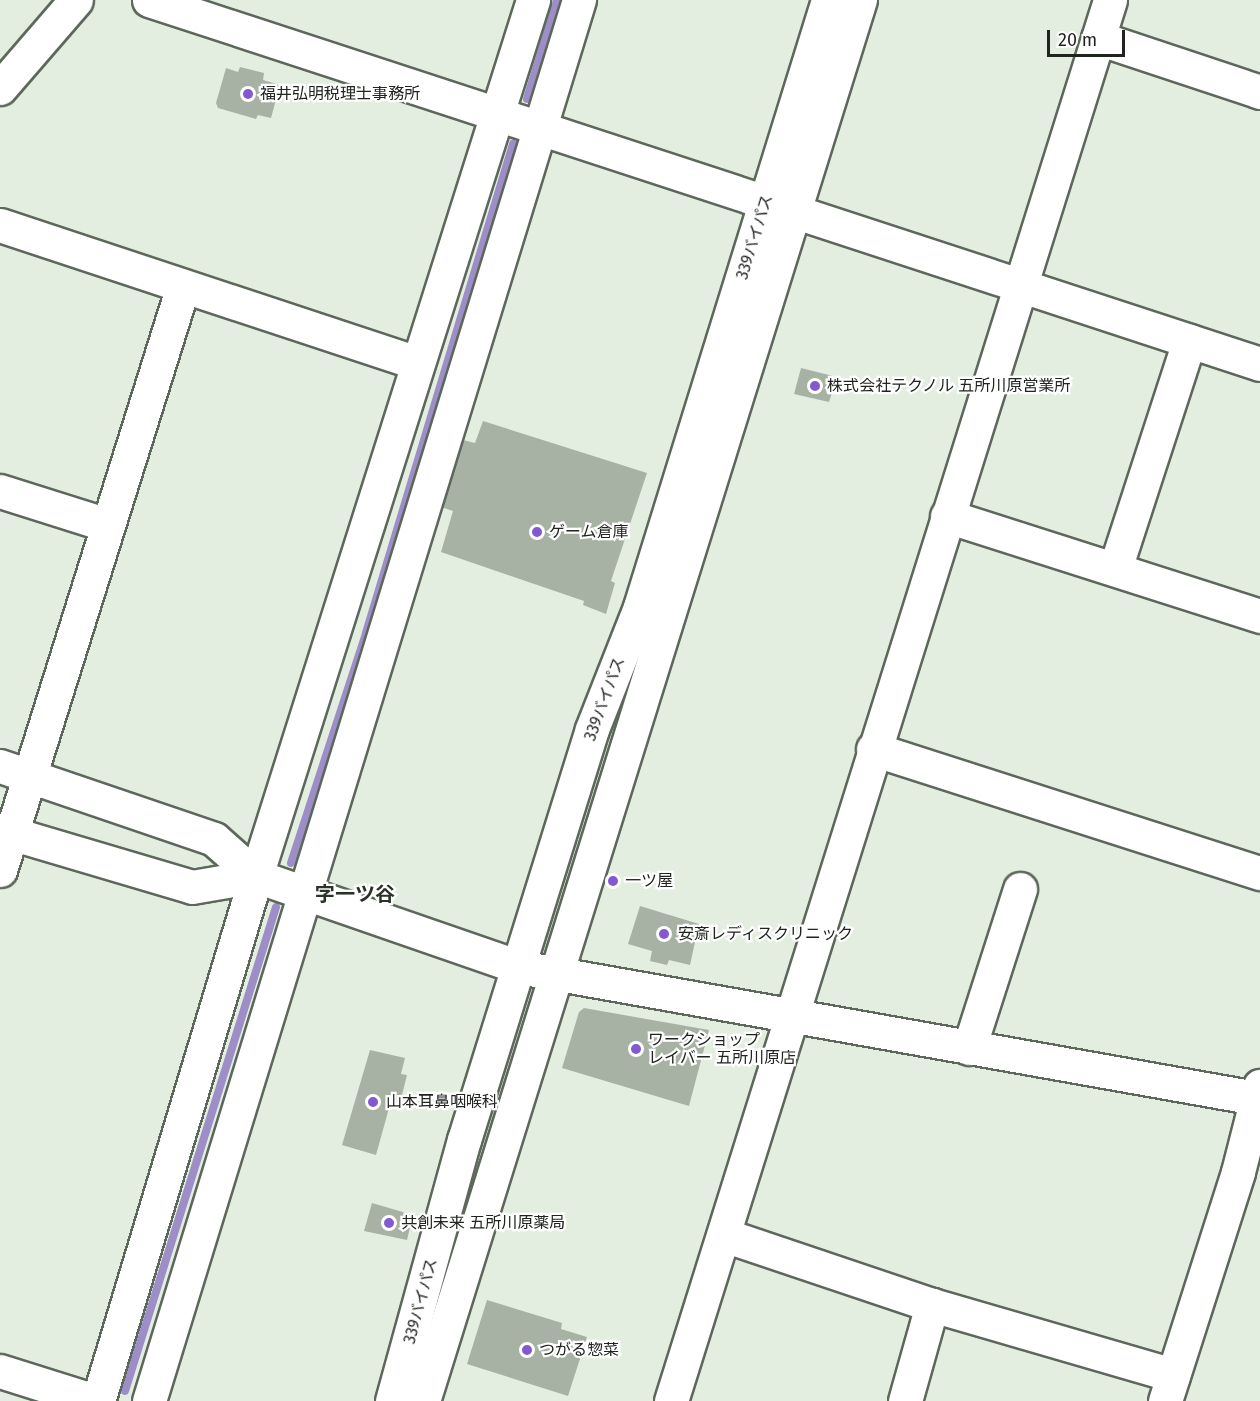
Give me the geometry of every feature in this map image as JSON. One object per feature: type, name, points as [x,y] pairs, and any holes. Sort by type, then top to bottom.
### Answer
[{"type":"street","points":[[0,88],[75,0]]},
{"type":"street","points":[[149,0],[1260,364]]},
{"type":"street","points":[[0,1371],[97,1401],[256,876],[495,113],[533,0]]},
{"type":"street","points":[[149,1401],[303,893],[579,0]]},
{"type":"street","name":"339バイパス","points":[[392,1401],[464,1140],[592,729],[640,607],[780,207],[828,0]]},
{"type":"street","points":[[423,1401],[558,976],[780,207],[860,0]]},
{"type":"street","points":[[671,1401],[873,749],[1022,286],[1110,0]]},
{"type":"street","points":[[1098,38],[1260,92]]},
{"type":"street","points":[[0,225],[418,363]]},
{"type":"street","points":[[0,870],[6,832],[30,776],[183,286]]},
{"type":"street","points":[[1115,569],[1189,340]]},
{"type":"street","points":[[0,491],[108,525]]},
{"type":"street","points":[[947,516],[1260,616]]},
{"type":"street","points":[[873,749],[1260,873]]},
{"type":"street","points":[[0,766],[214,839],[256,876],[519,967],[558,976],[792,1014],[969,1048],[1258,1092],[1238,1172],[1169,1388],[724,1235]]},
{"type":"street","points":[[6,832],[192,886],[256,876]]},
{"type":"street","points":[[969,1048],[1020,890]]},
{"type":"street","points":[[905,1401],[932,1305]]},
{"type":"building","name":"福井弘明税理士事務所","points":[[240,67],[264,73],[263,80],[280,85],[271,118],[258,115],[256,119],[218,108],[216,103],[226,68],[238,72]]},
{"type":"building","name":"株式会社テクノル 五所川原営業所","points":[[801,368],[837,377],[829,402],[794,394]]},
{"type":"building","name":"ゲーム倉庫","points":[[483,421],[647,473],[611,581],[615,583],[606,614],[583,605],[584,601],[441,552],[453,511],[441,507],[463,440],[475,443]]},
{"type":"building","name":"安斎レディスクリニック","points":[[640,906],[699,924],[690,965],[669,960],[667,965],[650,961],[652,951],[628,944]]},
{"type":"building","name":"ワークショップ レイバー 五所川原店","points":[[584,1008],[709,1030],[689,1106],[562,1068],[579,1012]]},
{"type":"building","name":"山本耳鼻咽喉科","points":[[370,1050],[405,1058],[401,1074],[407,1075],[400,1103],[391,1101],[376,1155],[342,1145]]},
{"type":"building","name":"共創未来 五所川原薬局","points":[[372,1203],[413,1215],[407,1240],[364,1231]]},
{"type":"building","name":"つがる惣菜","points":[[487,1300],[562,1323],[561,1329],[587,1337],[568,1396],[467,1364]]},
{"type":"waterway","points":[[527,99],[557,0]]},
{"type":"waterway","points":[[291,863],[366,633],[513,144]]},
{"type":"waterway","points":[[125,1391],[276,907]]},
{"type":"place","name":"福井弘明税理士事務所","points":[[248,94]]},
{"type":"place","name":"株式会社テクノル 五所川原営業所","points":[[815,386]]},
{"type":"place","name":"ゲーム倉庫","points":[[537,532]]},
{"type":"place","name":"一ツ屋","points":[[613,881]]},
{"type":"place","name":"安斎レディスクリニック","points":[[664,934]]},
{"type":"place","name":"ワークショップ レイバー 五所川原店","points":[[636,1049]]},
{"type":"place","name":"山本耳鼻咽喉科","points":[[373,1102]]},
{"type":"place","name":"共創未来 五所川原薬局","points":[[389,1223]]},
{"type":"place","name":"つがる惣菜","points":[[527,1350]]},
{"type":"district","name":"字一ツ谷","points":[[355,894]]}]
